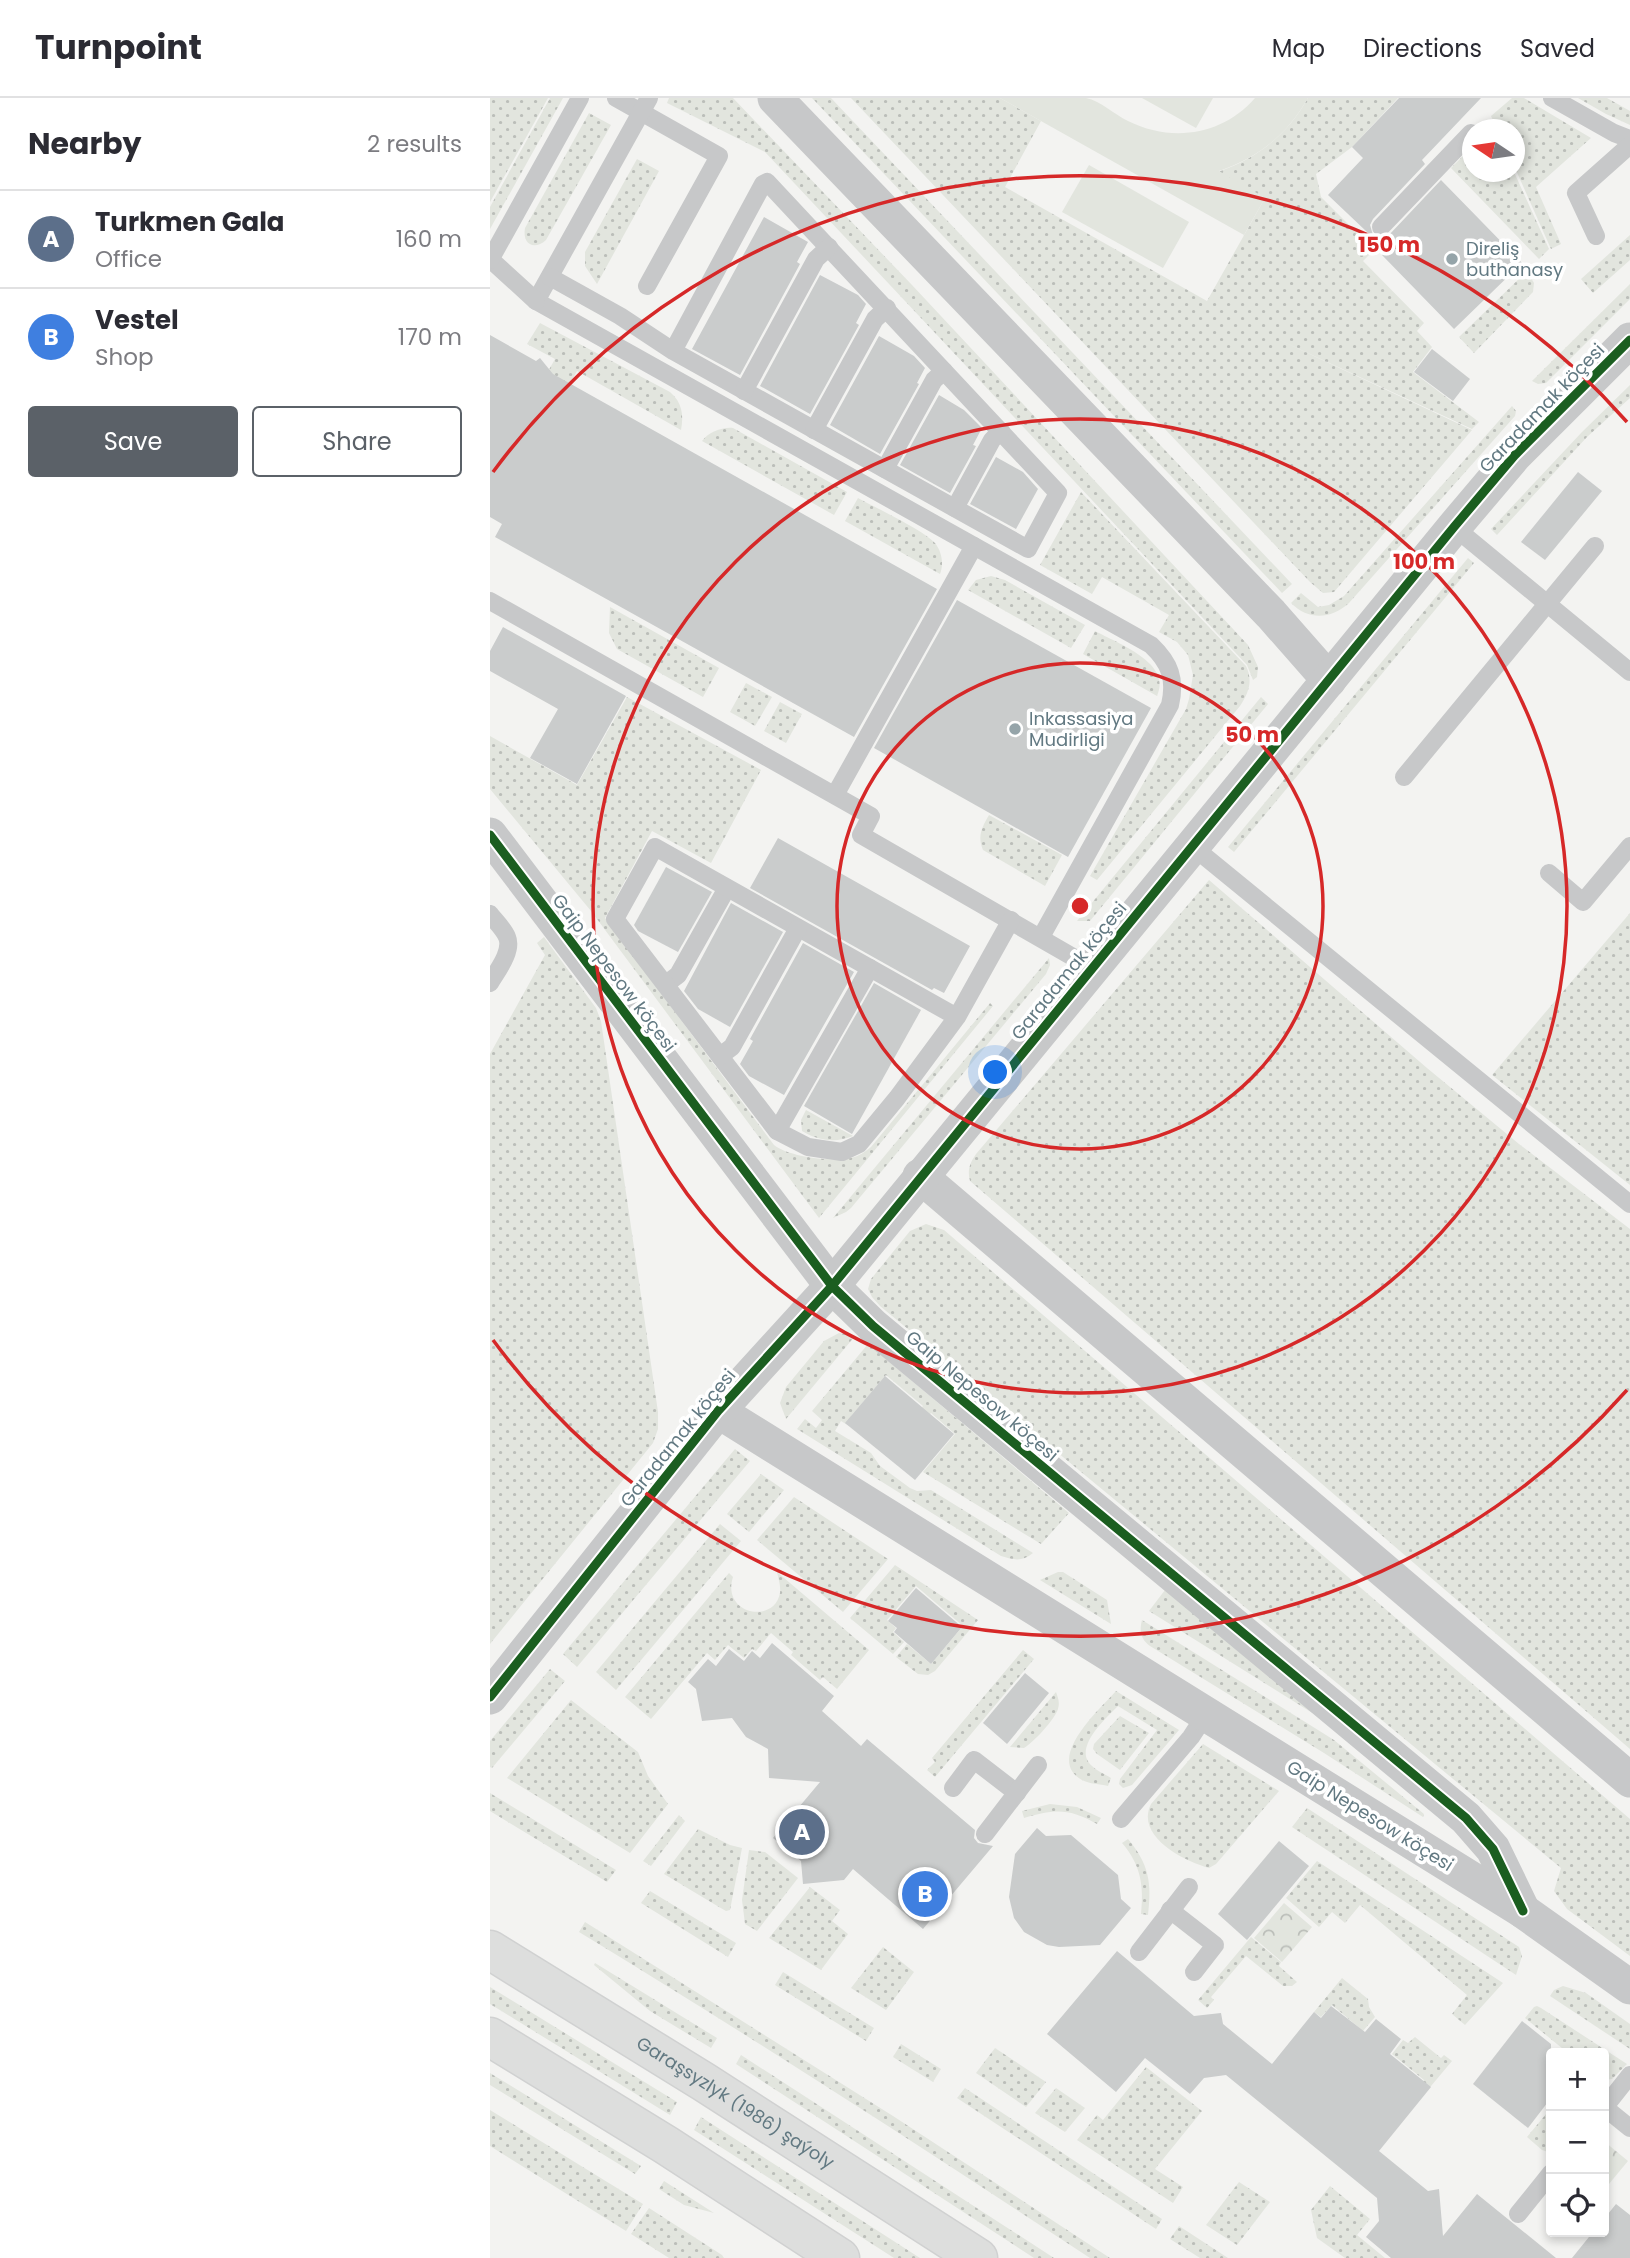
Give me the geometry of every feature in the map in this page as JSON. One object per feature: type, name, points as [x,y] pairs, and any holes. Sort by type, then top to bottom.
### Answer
[{"type":"main road","name":"Garaşsyzlyk (1986) şaýoly","points":[[490,1950],[704,2082],[978,2258]]},
{"type":"main road","points":[[490,2037],[666,2145],[840,2258]]},
{"type":"street","points":[[775,98],[1271,614],[1329,680]]},
{"type":"street","name":"Garadamak köçesi","points":[[490,1697],[718,1411],[832,1286],[1454,527],[1514,456],[1630,341]]},
{"type":"street","name":"Gaip Nepesow köçesi","points":[[490,835],[832,1286],[873,1326],[1465,1818],[1493,1849],[1523,1911]]},
{"type":"street","points":[[920,1176],[1630,1780]]},
{"type":"street","name":"Gaip Nepesow köçesi","points":[[718,1411],[1523,1911],[1630,1987]]},
{"type":"lane","points":[[580,98],[490,259],[536,301],[1152,645],[1170,668],[1173,681],[1170,705],[1041,937]]},
{"type":"lane","points":[[616,98],[645,105],[719,156],[647,286]]},
{"type":"lane","points":[[1552,98],[1630,139]]},
{"type":"lane","points":[[536,301],[645,105]]},
{"type":"lane","points":[[1381,227],[1462,142]]},
{"type":"lane","points":[[1596,236],[1576,194],[1630,145]]},
{"type":"lane","points":[[550,277],[621,316],[673,351],[1028,549],[1058,493],[771,184],[763,184],[673,351]]},
{"type":"lane","points":[[744,391],[816,259],[829,247]]},
{"type":"lane","points":[[814,430],[875,319],[887,309]]},
{"type":"lane","points":[[886,469],[934,380],[944,370]]},
{"type":"lane","points":[[955,508],[992,440],[1001,431]]},
{"type":"lane","points":[[1454,527],[1630,673]]},
{"type":"lane","points":[[835,795],[974,546]]},
{"type":"lane","points":[[1404,777],[1594,546]]},
{"type":"lane","points":[[490,600],[871,816],[861,835],[1093,968]]},
{"type":"lane","points":[[1192,846],[1630,1204]]},
{"type":"lane","points":[[1549,873],[1583,902],[1630,846]]},
{"type":"lane","points":[[957,1017],[655,847],[615,919],[777,1131],[808,1147],[842,1152],[859,1144],[957,1017],[1011,920]]},
{"type":"lane","points":[[666,984],[678,975],[727,888]]},
{"type":"lane","points":[[490,914],[507,936],[509,944],[490,983]]},
{"type":"lane","points":[[720,1056],[732,1047],[799,928]]},
{"type":"lane","points":[[777,1131],[870,968]]},
{"type":"lane","points":[[1121,1819],[1191,1737],[1206,1714]]},
{"type":"lane","points":[[953,1787],[974,1760],[1017,1793]]},
{"type":"lane","points":[[985,1834],[1038,1765]]},
{"type":"lane","points":[[1139,1952],[1189,1887]]},
{"type":"lane","points":[[1170,1910],[1215,1945],[1194,1972]]},
{"type":"lane","points":[[1609,2101],[1630,2076]]},
{"type":"lane","points":[[1609,2111],[1630,2128]]},
{"type":"lane","points":[[1518,2214],[1550,2174]]},
{"type":"green space","points":[[490,98],[548,98],[490,202]]},
{"type":"green space","points":[[550,98],[563,98],[490,229],[490,207]]},
{"type":"green space","points":[[669,98],[733,98],[912,285],[1248,645],[1258,667],[1257,677],[1253,680],[1247,665],[765,152],[667,103]]},
{"type":"green space","points":[[812,98],[831,98],[1292,584],[1282,593]]},
{"type":"green space","points":[[851,98],[1000,98],[1041,121],[1005,187],[1207,301],[1265,198],[1218,172],[1246,160],[1270,144],[1291,123],[1308,98],[1398,98],[1352,147],[1316,174],[1321,197],[1374,250],[1363,261],[1424,323],[1417,331],[1432,347],[1413,372],[1479,422],[1472,429],[1228,316],[1472,430],[1334,592],[1323,593]]},
{"type":"green space","points":[[1000,98],[1086,98],[1145,128],[1179,133],[1196,132],[1228,120],[1255,98],[1308,98],[1291,123],[1271,143],[1247,159],[1219,171],[1265,198],[1244,235]]},
{"type":"green space","points":[[1142,98],[1213,98],[1196,128]]},
{"type":"green space","points":[[1512,98],[1524,98],[1591,138],[1536,187],[1561,244],[1551,249],[1521,182],[1525,182],[1525,119],[1492,119],[1491,116]]},
{"type":"green space","points":[[1578,98],[1607,98],[1630,111],[1630,125],[1606,114]]},
{"type":"green space","points":[[589,113],[611,125],[546,240],[537,245],[530,244],[525,238],[525,228]]},
{"type":"green space","points":[[1462,157],[1462,179],[1451,168]]},
{"type":"green space","points":[[637,159],[659,171],[597,284],[585,266],[585,252]]},
{"type":"green space","points":[[1089,165],[1189,222],[1163,268],[1062,212]]},
{"type":"green space","points":[[1465,182],[1519,182],[1549,249],[1539,259]]},
{"type":"green space","points":[[1630,235],[1630,260],[1593,293],[1581,279]]},
{"type":"green space","points":[[1527,271],[1534,283],[1533,292],[1474,353],[1459,337]]},
{"type":"green space","points":[[1630,284],[1630,299],[1546,383],[1538,384],[1532,381]]},
{"type":"green space","points":[[540,323],[670,392],[681,409],[681,430],[577,371],[568,387],[546,375],[555,359],[527,344]]},
{"type":"green space","points":[[1630,385],[1630,398],[1587,437],[1497,535],[1491,529]]},
{"type":"green space","points":[[1512,406],[1516,411],[1515,416],[1349,603],[1335,612],[1320,616],[1305,613],[1291,603],[1301,593],[1318,607],[1329,605],[1344,596]]},
{"type":"green space","points":[[733,428],[847,492],[834,515],[702,441],[716,431]]},
{"type":"green space","points":[[1081,492],[1246,666],[1250,682],[1240,706],[1097,880],[1090,876],[1186,709],[1193,675],[1188,655],[1177,642],[1159,632],[1169,615],[1102,577],[1092,594],[1040,565]]},
{"type":"green space","points":[[858,498],[935,543],[942,558],[940,574],[845,521]]},
{"type":"green space","points":[[1468,558],[1474,563],[1234,852],[1228,847]]},
{"type":"green space","points":[[991,576],[1005,580],[1085,625],[1071,648],[968,590],[976,580]]},
{"type":"green space","points":[[610,607],[719,668],[703,697],[617,649],[609,633]]},
{"type":"green space","points":[[1095,631],[1129,648],[1150,664],[1160,684],[1157,696],[1083,654]]},
{"type":"green space","points":[[746,683],[772,697],[755,726],[730,712]]},
{"type":"green space","points":[[627,697],[761,770],[711,863],[652,831],[605,918],[774,1145],[790,1153],[822,1159],[851,1158],[864,1152],[871,1147],[990,1003],[993,1006],[819,1218],[591,911],[490,789],[490,736],[577,785]]},
{"type":"green space","points":[[1261,697],[1268,704],[1090,921],[1077,921]]},
{"type":"green space","points":[[780,702],[802,714],[786,743],[764,731]]},
{"type":"green space","points":[[989,815],[1062,855],[1045,886],[983,850],[981,832]]},
{"type":"green space","points":[[1209,880],[1427,1068],[1519,1144],[1630,1229],[1630,1749],[970,1181],[970,1167],[976,1154]]},
{"type":"green space","points":[[1630,913],[1630,1185],[1492,1075]]},
{"type":"green space","points":[[544,937],[596,1008],[601,1021],[658,1412],[658,1429],[653,1443],[490,1644],[490,1054],[545,955],[537,943]]},
{"type":"green space","points":[[1049,958],[1050,965],[1046,974],[851,1208],[833,1218]]},
{"type":"green space","points":[[806,1110],[853,1136],[834,1140],[821,1139],[802,1131],[801,1120]]},
{"type":"green space","points":[[926,1224],[944,1230],[1630,1819],[1630,1956],[1567,1909],[1554,1891],[1561,1868],[880,1306],[868,1289],[871,1279],[910,1231]]},
{"type":"green space","points":[[839,1333],[855,1336],[786,1419],[780,1403],[786,1387],[824,1341]]},
{"type":"green space","points":[[868,1344],[1069,1513],[1041,1544],[923,1472],[955,1434],[931,1413],[891,1460],[883,1453],[923,1406],[886,1375],[851,1416],[854,1429],[841,1421],[835,1431],[871,1453],[880,1466],[910,1488],[917,1491],[931,1490],[1033,1553],[1018,1559],[1001,1556],[797,1429],[805,1419],[816,1428],[822,1420],[812,1411]]},
{"type":"green space","points":[[735,1449],[750,1461],[577,1667],[563,1654]]},
{"type":"green space","points":[[761,1474],[784,1490],[749,1532],[727,1514]]},
{"type":"green space","points":[[794,1497],[888,1559],[843,1612],[757,1540]]},
{"type":"green space","points":[[720,1524],[741,1541],[616,1690],[596,1672]]},
{"type":"green space","points":[[895,1565],[978,1620],[935,1671],[928,1675],[918,1674],[896,1657],[907,1644],[931,1664],[963,1626],[916,1586],[887,1620],[896,1628],[893,1632],[904,1642],[893,1654],[850,1618]]},
{"type":"green space","points":[[777,1572],[869,1650],[837,1689],[823,1677],[820,1680],[771,1633],[756,1651],[752,1649],[744,1658],[728,1645],[715,1660],[707,1653],[651,1719],[625,1697],[729,1573],[733,1577],[731,1590],[734,1600],[741,1607],[759,1612],[776,1603],[780,1593]]},
{"type":"green space","points":[[1063,1572],[1107,1600],[1111,1624],[1040,1580]]},
{"type":"green space","points":[[1165,1590],[1322,1719],[1149,1611]]},
{"type":"green space","points":[[1142,1620],[1334,1740],[1424,1814],[1423,1817],[1150,1646],[1141,1635]]},
{"type":"green space","points":[[1023,1650],[1034,1659],[935,1777],[927,1770],[935,1762],[932,1758]]},
{"type":"green space","points":[[550,1669],[565,1681],[492,1768],[490,1767],[490,1741]]},
{"type":"green space","points":[[1116,1691],[1179,1730],[1132,1785],[1123,1788],[1119,1784],[1120,1779],[1157,1730],[1118,1706],[1093,1734],[1086,1751],[1092,1766],[1111,1778],[1108,1786],[1082,1780],[1072,1771],[1069,1760],[1079,1734]]},
{"type":"green space","points":[[1056,1692],[1058,1709],[1049,1724],[1024,1748],[1010,1747]]},
{"type":"green space","points":[[571,1700],[638,1752],[648,1776],[668,1804],[630,1853],[507,1778]]},
{"type":"green space","points":[[1120,1716],[1149,1733],[1120,1770],[1093,1749],[1094,1744]]},
{"type":"green space","points":[[1203,1744],[1279,1791],[1216,1864],[1209,1868],[1187,1860],[1164,1845],[1150,1827],[1148,1816],[1151,1804]]},
{"type":"green space","points":[[490,1793],[616,1870],[607,1882],[490,1811]]},
{"type":"green space","points":[[1050,1804],[1077,1807],[1101,1818],[1097,1824],[1078,1815],[1061,1812],[1024,1818],[1022,1811]]},
{"type":"green space","points":[[1307,1808],[1519,1947],[1522,1956],[1516,1975],[1292,1827]]},
{"type":"green space","points":[[679,1815],[685,1821],[651,1866],[643,1861]]},
{"type":"green space","points":[[698,1829],[742,1848],[730,1910],[726,1911],[664,1874]]},
{"type":"green space","points":[[1128,1839],[1145,1866],[1150,1893],[1148,1915],[1141,1914],[1140,1876],[1122,1843]]},
{"type":"green space","points":[[749,1850],[765,1852],[798,1878],[757,1931],[745,1924],[742,1900]]},
{"type":"green space","points":[[1317,1861],[1503,1983],[1465,2025],[1452,2014],[1467,1995],[1360,1905],[1345,1923],[1332,1912],[1319,1927],[1286,1898]]},
{"type":"green space","points":[[810,1887],[840,1910],[832,1921],[848,1934],[821,1970],[769,1938]]},
{"type":"green space","points":[[650,1891],[736,1943],[728,1957],[641,1903]]},
{"type":"green space","points":[[1284,1903],[1312,1927],[1282,1962],[1254,1938]]},
{"type":"green space","points":[[585,1922],[893,2116],[1110,2258],[1090,2258],[836,2093],[579,1932]]},
{"type":"green space","points":[[1251,1937],[1281,1962],[1279,1966],[1297,1982],[1292,1986],[1283,1986],[1246,1956],[1211,1997],[1214,2000],[1207,2008],[1198,2000]]},
{"type":"green space","points":[[883,1947],[914,1972],[886,2010],[851,1988]]},
{"type":"green space","points":[[595,1963],[717,2038],[711,2048],[650,2011],[594,1965]]},
{"type":"green space","points":[[783,1972],[874,2028],[866,2041],[775,1985]]},
{"type":"green space","points":[[1342,1978],[1368,1999],[1375,2017],[1363,2031],[1332,2005],[1321,2017],[1314,2012]]},
{"type":"green space","points":[[1563,1986],[1586,1993],[1630,2024],[1630,2049],[1550,1996],[1554,1990]]},
{"type":"green space","points":[[490,1987],[677,2102],[670,2115],[490,2004]]},
{"type":"green space","points":[[1537,2006],[1602,2048],[1562,2048],[1525,2018]]},
{"type":"green space","points":[[1415,2037],[1441,2058],[1444,2055],[1452,2061],[1421,2098],[1414,2092],[1424,2080],[1392,2054],[1403,2040],[1408,2043]]},
{"type":"green space","points":[[901,2044],[941,2069],[933,2082],[893,2057]]},
{"type":"green space","points":[[995,2048],[1046,2082],[1026,2107],[976,2073]]},
{"type":"green space","points":[[1609,2052],[1627,2064],[1609,2079]]},
{"type":"green space","points":[[741,2055],[1054,2258],[1034,2258],[736,2064]]},
{"type":"green space","points":[[1146,2067],[1202,2111],[1155,2169],[1183,2187],[1173,2203],[1077,2140],[1097,2115],[1103,2120]]},
{"type":"green space","points":[[490,2073],[641,2166],[635,2174],[490,2085]]},
{"type":"green space","points":[[965,2088],[1162,2219],[1156,2229],[957,2098]]},
{"type":"green space","points":[[1056,2088],[1085,2108],[1065,2132],[1035,2113]]},
{"type":"green space","points":[[490,2110],[643,2204],[626,2231],[490,2146]]},
{"type":"green space","points":[[1546,2114],[1546,2151],[1527,2137]]},
{"type":"green space","points":[[701,2117],[920,2258],[894,2258],[694,2130]]},
{"type":"green space","points":[[1609,2145],[1628,2161],[1609,2184]]},
{"type":"green space","points":[[664,2181],[714,2213],[684,2205],[659,2189]]},
{"type":"green space","points":[[1239,2182],[1270,2202],[1237,2245],[1206,2225]]},
{"type":"green space","points":[[1330,2186],[1370,2219],[1357,2235],[1385,2258],[1345,2258],[1317,2238],[1311,2210]]},
{"type":"green space","points":[[649,2208],[724,2258],[669,2258],[631,2234]]},
{"type":"green space","points":[[1179,2226],[1228,2258],[1200,2258],[1170,2239]]},
{"type":"building","points":[[1399,98],[1481,98],[1422,160],[1425,164],[1373,219],[1370,225],[1373,235],[1379,238],[1389,235],[1441,180],[1522,263],[1454,329],[1382,255],[1386,250],[1328,195],[1363,158],[1352,147]]},
{"type":"building","points":[[764,217],[808,242],[797,262],[800,264],[740,375],[692,349]]},
{"type":"building","points":[[820,275],[858,295],[866,304],[856,323],[859,325],[810,414],[760,386]]},
{"type":"building","points":[[490,335],[536,361],[540,358],[553,374],[937,589],[854,737],[495,537],[502,524],[490,517]]},
{"type":"building","points":[[879,336],[914,356],[925,368],[917,383],[919,384],[880,454],[830,425]]},
{"type":"building","points":[[1432,349],[1470,379],[1453,401],[1414,372]]},
{"type":"building","points":[[939,395],[964,410],[982,428],[973,445],[976,446],[950,493],[900,465]]},
{"type":"building","points":[[996,457],[1023,472],[1038,489],[1016,529],[970,504]]},
{"type":"building","points":[[1578,472],[1602,491],[1545,560],[1521,542]]},
{"type":"building","name":"Inkassasiya Mudirligi","points":[[957,600],[1151,708],[1068,857],[874,748]]},
{"type":"building","points":[[503,627],[626,696],[577,784],[530,758],[558,709],[490,671],[490,651]]},
{"type":"building","points":[[778,838],[970,946],[944,993],[934,988],[932,990],[750,888]]},
{"type":"building","points":[[666,867],[712,892],[678,952],[638,931],[634,925]]},
{"type":"building","points":[[731,903],[783,932],[730,1027],[698,1009],[684,991]]},
{"type":"building","points":[[803,943],[854,972],[784,1095],[749,1076],[740,1064],[753,1041],[750,1039]]},
{"type":"building","points":[[874,983],[921,1010],[852,1134],[804,1106]]},
{"type":"building","points":[[885,1376],[954,1434],[915,1480],[845,1423]]},
{"type":"building","points":[[916,1588],[962,1627],[931,1664],[894,1632],[897,1628],[888,1621]]},
{"type":"building","points":[[772,1643],[834,1696],[822,1711],[861,1746],[867,1739],[975,1830],[974,1838],[978,1843],[993,1846],[923,1929],[853,1869],[844,1880],[803,1884],[801,1861],[773,1838],[820,1782],[769,1778],[768,1749],[746,1737],[732,1718],[702,1721],[696,1689],[688,1682],[708,1659],[716,1666],[729,1649],[744,1661],[752,1651],[760,1658]]},
{"type":"building","points":[[1025,1673],[1049,1693],[1007,1744],[983,1723]]},
{"type":"building","points":[[1037,1828],[1046,1836],[1071,1835],[1118,1875],[1121,1899],[1131,1908],[1100,1945],[1047,1945],[1024,1932],[1014,1918],[1009,1897],[1015,1854]]},
{"type":"building","points":[[1279,1841],[1309,1866],[1247,1940],[1218,1914]]},
{"type":"building","points":[[1117,1951],[1194,2016],[1221,2013],[1223,2024],[1272,2064],[1314,2012],[1321,2018],[1331,2006],[1365,2032],[1376,2019],[1401,2039],[1390,2054],[1431,2087],[1379,2151],[1428,2191],[1439,2189],[1443,2236],[1477,2194],[1556,2258],[1391,2258],[1366,2237],[1379,2221],[1377,2198],[1226,2075],[1204,2078],[1190,2094],[1145,2058],[1116,2092],[1047,2034]]},
{"type":"building","points":[[1522,2021],[1551,2044],[1551,2048],[1546,2048],[1546,2105],[1528,2128],[1473,2084]]},
{"type":"building","points":[[1616,2204],[1630,2215],[1630,2258],[1572,2258],[1589,2237],[1609,2237],[1609,2213]]},
{"type":"cycle path","points":[[490,1697],[718,1411],[832,1286],[1454,527],[1514,456],[1630,340]]},
{"type":"cycle path","points":[[490,835],[832,1286],[873,1326],[1466,1818],[1493,1849],[1523,1911]]},
{"type":"place","name":"Direliş buthanasy","points":[[1452,259]]},
{"type":"place","name":"Inkassasiya Mudirligi","points":[[1015,729]]},
{"type":"place","name":"Turkmen Gala","points":[[802,1832]]},
{"type":"place","name":"Vestel","points":[[925,1894]]}]
